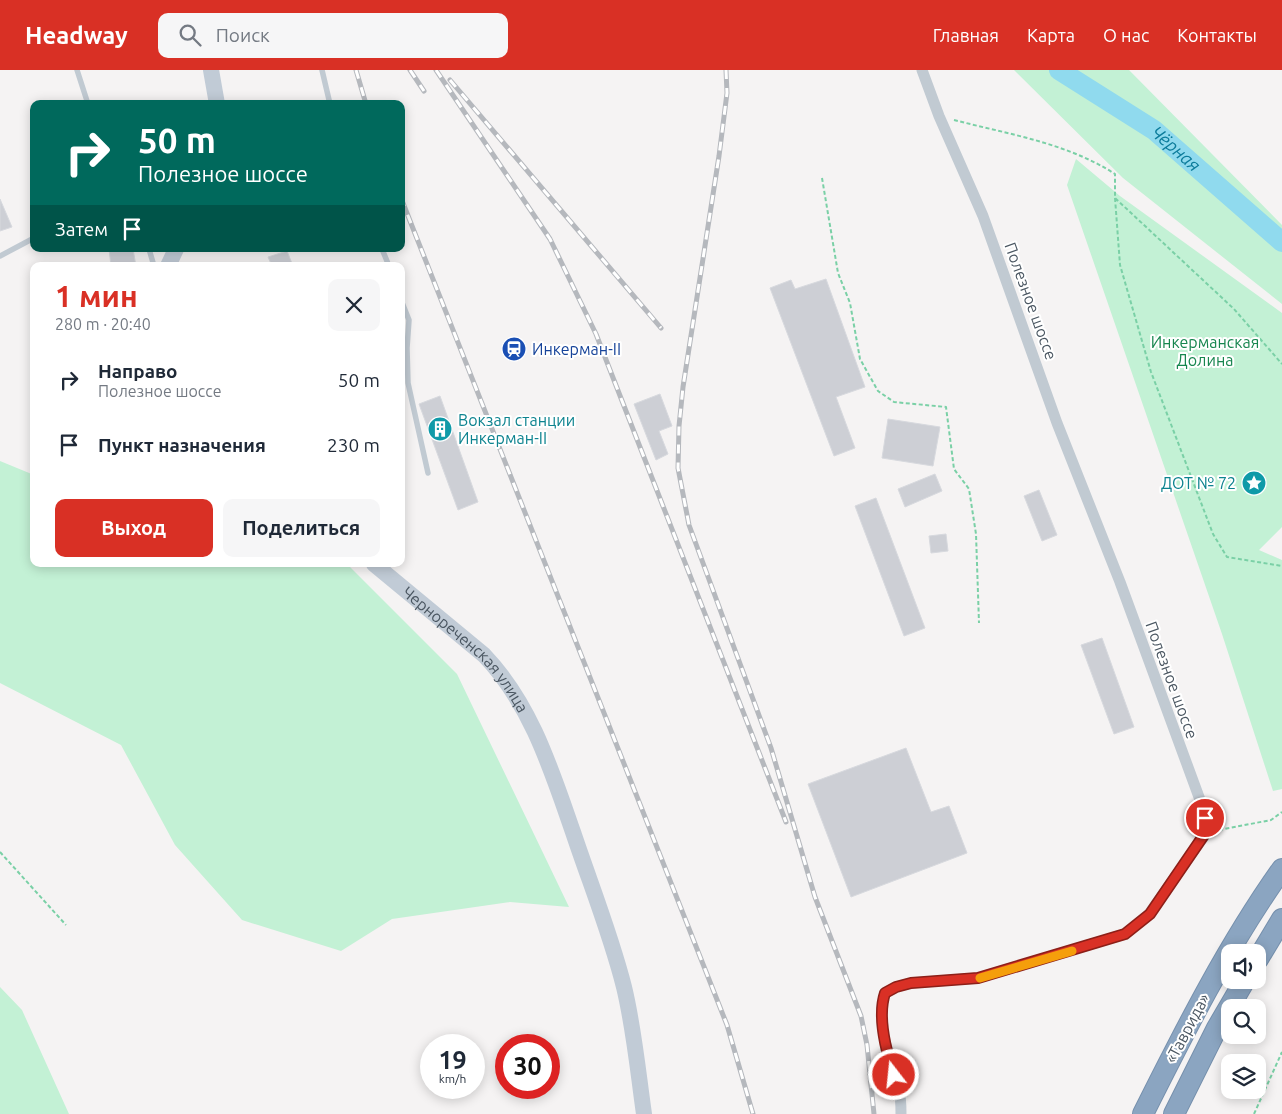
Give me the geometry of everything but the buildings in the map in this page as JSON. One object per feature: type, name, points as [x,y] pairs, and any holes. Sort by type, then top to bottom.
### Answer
[{"type":"highway","name":"«Таврида»","points":[[1143,1114],[1196,1009],[1282,868]]},
{"type":"highway","points":[[1266,946],[1282,919]]},
{"type":"highway","name":"«Таврида»","points":[[1174,1114],[1217,1028],[1240,989]]},
{"type":"main road","points":[[211,70],[216,100]]},
{"type":"main road","name":"Чернореченская улица","points":[[378,567],[484,655],[499,670],[532,722],[624,987],[644,1114]]},
{"type":"street","name":"Полезное шоссе","points":[[922,70],[939,116],[983,216],[1057,423],[1116,573],[1203,808],[1206,832]]},
{"type":"street","points":[[901,1114],[900,1092],[888,1058],[881,1007],[885,993],[896,987],[911,983],[978,978],[1125,934],[1150,914],[1206,832]]},
{"type":"lane","points":[[77,70],[87,100]]},
{"type":"lane","points":[[322,70],[329,100]]},
{"type":"lane","points":[[0,256],[30,240]]},
{"type":"lane","points":[[405,310],[409,320],[407,348],[408,383],[428,473]]},
{"type":"path","points":[[939,116],[1057,146],[1095,161],[1115,174],[1120,266],[1151,372],[1213,534],[1228,557],[1282,566]]},
{"type":"path","points":[[822,178],[838,273],[850,303],[860,358],[878,391],[894,402],[946,407],[954,469],[969,489],[976,534],[979,623]]},
{"type":"path","points":[[1115,198],[1234,309],[1282,364]]},
{"type":"path","points":[[1206,832],[1271,820],[1282,812]]},
{"type":"path","points":[[0,852],[66,925]]},
{"type":"path","points":[[1254,1114],[1282,1052]]},
{"type":"green space","points":[[1014,70],[1129,70],[1282,225],[1282,304],[1123,178]]},
{"type":"green space","name":"Инкерманская Долина","points":[[1076,159],[1120,196],[1282,313],[1282,527],[1259,550],[1282,560],[1282,789],[1273,791],[1222,634],[1067,185]]},
{"type":"green space","points":[[0,461],[30,473],[30,567],[350,567],[457,674],[569,907],[510,902],[392,919],[341,951],[242,920],[175,845],[121,745],[0,683]]},
{"type":"green space","points":[[0,987],[22,1010],[69,1114],[0,1114]]},
{"type":"waterway","name":"Чёрная","points":[[1059,70],[1154,130],[1282,242]]},
{"type":"railway","points":[[356,70],[365,100]]},
{"type":"railway","points":[[410,70],[424,91]]},
{"type":"railway","points":[[436,70],[550,239],[596,334],[786,822]]},
{"type":"railway","points":[[726,70],[727,93],[719,156],[683,387],[679,426],[678,468],[689,525],[771,748],[815,897],[861,1016],[867,1045],[874,1114]]},
{"type":"railway","points":[[450,80],[661,328]]},
{"type":"railway","points":[[405,208],[727,1025],[753,1114]]},
{"type":"slow traffic","points":[[980,978],[1072,951]]},
{"type":"place","name":"Инкерман-II","points":[[514,349]]},
{"type":"place","name":"Вокзал станции Инкерман-II","points":[[440,429]]},
{"type":"place","name":"ДОТ № 72","points":[[1254,483]]},
{"type":"route","points":[[894,1075],[888,1058],[881,1007],[885,993],[896,987],[911,983],[978,978],[1078,950],[1125,934],[1150,914],[1170,887],[1206,832],[1205,818]]}]
